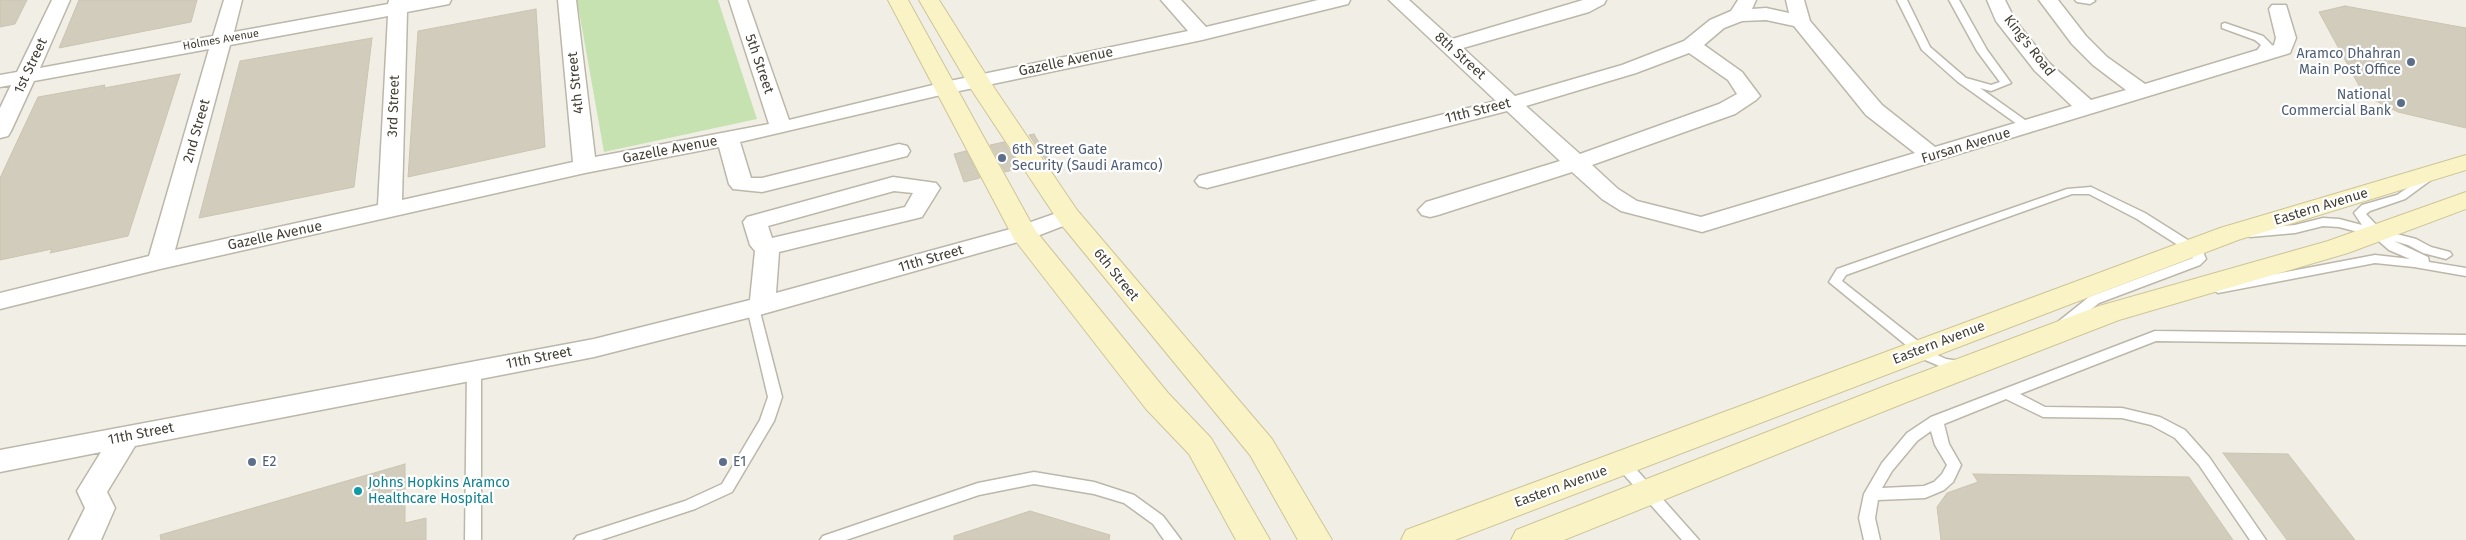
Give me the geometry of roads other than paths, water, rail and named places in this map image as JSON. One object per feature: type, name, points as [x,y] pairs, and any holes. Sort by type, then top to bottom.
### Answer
[{"type":"main road","points":[[898,0],[1024,233],[1157,401],[1200,446],[1253,540]]},
{"type":"main road","name":"6th Street","points":[[929,0],[978,80],[1068,216],[1261,447],[1315,540]]},
{"type":"main road","name":"Eastern Avenue","points":[[1418,540],[2229,234],[2434,174],[2466,162]]},
{"type":"main road","points":[[1528,540],[2109,313],[2338,247],[2466,200]]},
{"type":"street","name":"1st Street","points":[[0,131],[62,0]]},
{"type":"street","name":"2nd Street","points":[[160,261],[224,40],[233,0]]},
{"type":"street","name":"Holmes Avenue","points":[[0,81],[224,40],[398,4],[442,0]]},
{"type":"street","name":"4th Street","points":[[567,0],[586,166]]},
{"type":"street","name":"5th Street","points":[[738,0],[781,128]]},
{"type":"street","points":[[1170,0],[1202,34]]},
{"type":"street","name":"Gazelle Avenue","points":[[0,301],[160,261],[586,166],[781,128],[978,80],[1202,34],[1341,0]]},
{"type":"street","name":"8th Street","points":[[1398,0],[1610,194]]},
{"type":"street","points":[[1449,46],[1582,8],[1597,0]]},
{"type":"street","points":[[1795,0],[1801,22],[1874,110],[1932,156]]},
{"type":"street","name":"King's Road","points":[[1996,0],[2006,21],[2042,67],[2088,109]]},
{"type":"street","points":[[2048,0],[2079,40],[2100,61],[2142,92]]},
{"type":"street","name":"3rd Street","points":[[390,211],[398,4]]},
{"type":"street","name":"11th Street","points":[[1207,181],[1512,103],[1629,69],[1691,45],[1717,24],[1743,8],[1801,22]]},
{"type":"street","name":"Fursan Avenue","points":[[1610,194],[1629,206],[1702,225],[2283,49],[2286,38],[2273,10]]},
{"type":"street","points":[[1430,210],[1434,207],[1576,162],[1728,110],[1749,96],[1735,76],[1691,45]]},
{"type":"street","points":[[728,138],[741,184],[762,185],[899,151]]},
{"type":"street","points":[[893,184],[928,188],[914,212],[768,247],[762,245],[755,222],[893,184]]},
{"type":"street","name":"11th Street","points":[[0,461],[594,348],[758,307],[1024,233],[1068,216]]},
{"type":"street","points":[[758,307],[768,247]]},
{"type":"street","points":[[85,540],[100,508],[92,491],[126,436]]},
{"type":"lane","points":[[1902,0],[1926,48],[1962,80],[2028,127]]},
{"type":"lane","points":[[1954,0],[1982,51],[2006,83],[1991,88],[1962,80]]},
{"type":"lane","points":[[2225,26],[2259,38],[2267,45],[2258,56]]},
{"type":"lane","points":[[2376,232],[2360,214],[2366,208],[2401,197],[2434,174]]},
{"type":"lane","points":[[1980,362],[1963,365],[1944,363],[1920,350],[1834,282],[1841,272],[2070,191],[2091,190],[2141,216],[2193,248],[2200,256],[2200,259],[2196,262],[2094,300],[2050,335]]},
{"type":"lane","points":[[2229,234],[2295,229],[2323,222],[2355,225],[2412,242],[2444,262],[2466,272]]},
{"type":"lane","points":[[2163,297],[2253,284],[2357,261],[2444,262]]},
{"type":"lane","points":[[582,540],[690,505],[727,488],[767,421],[774,397],[758,307]]},
{"type":"lane","points":[[1872,540],[1867,518],[1871,494],[1887,467],[1912,438],[1936,421],[2155,336],[2466,340]]},
{"type":"lane","points":[[472,540],[474,370]]},
{"type":"lane","points":[[2006,393],[2042,412],[2122,413],[2155,421],[2180,434],[2204,461],[2258,540]]},
{"type":"lane","points":[[1871,494],[1925,492],[1939,486],[1948,478],[1954,465],[1942,445],[1936,421]]},
{"type":"lane","points":[[1623,464],[1691,540]]},
{"type":"lane","points":[[828,540],[978,490],[1034,478],[1094,488],[1129,499],[1158,520],[1173,540]]},
{"type":"place","name":"Aramco Dhahran Main Post Office","points":[[2411,62]]},
{"type":"place","name":"National Commercial Bank","points":[[2401,103]]},
{"type":"place","name":"6th Street Gate Security (Saudi Aramco)","points":[[1002,158]]},
{"type":"place","name":"E2","points":[[252,462]]},
{"type":"place","name":"E1","points":[[723,462]]},
{"type":"place","name":"Johns Hopkins Aramco Healthcare Hospital","points":[[358,491]]}]
